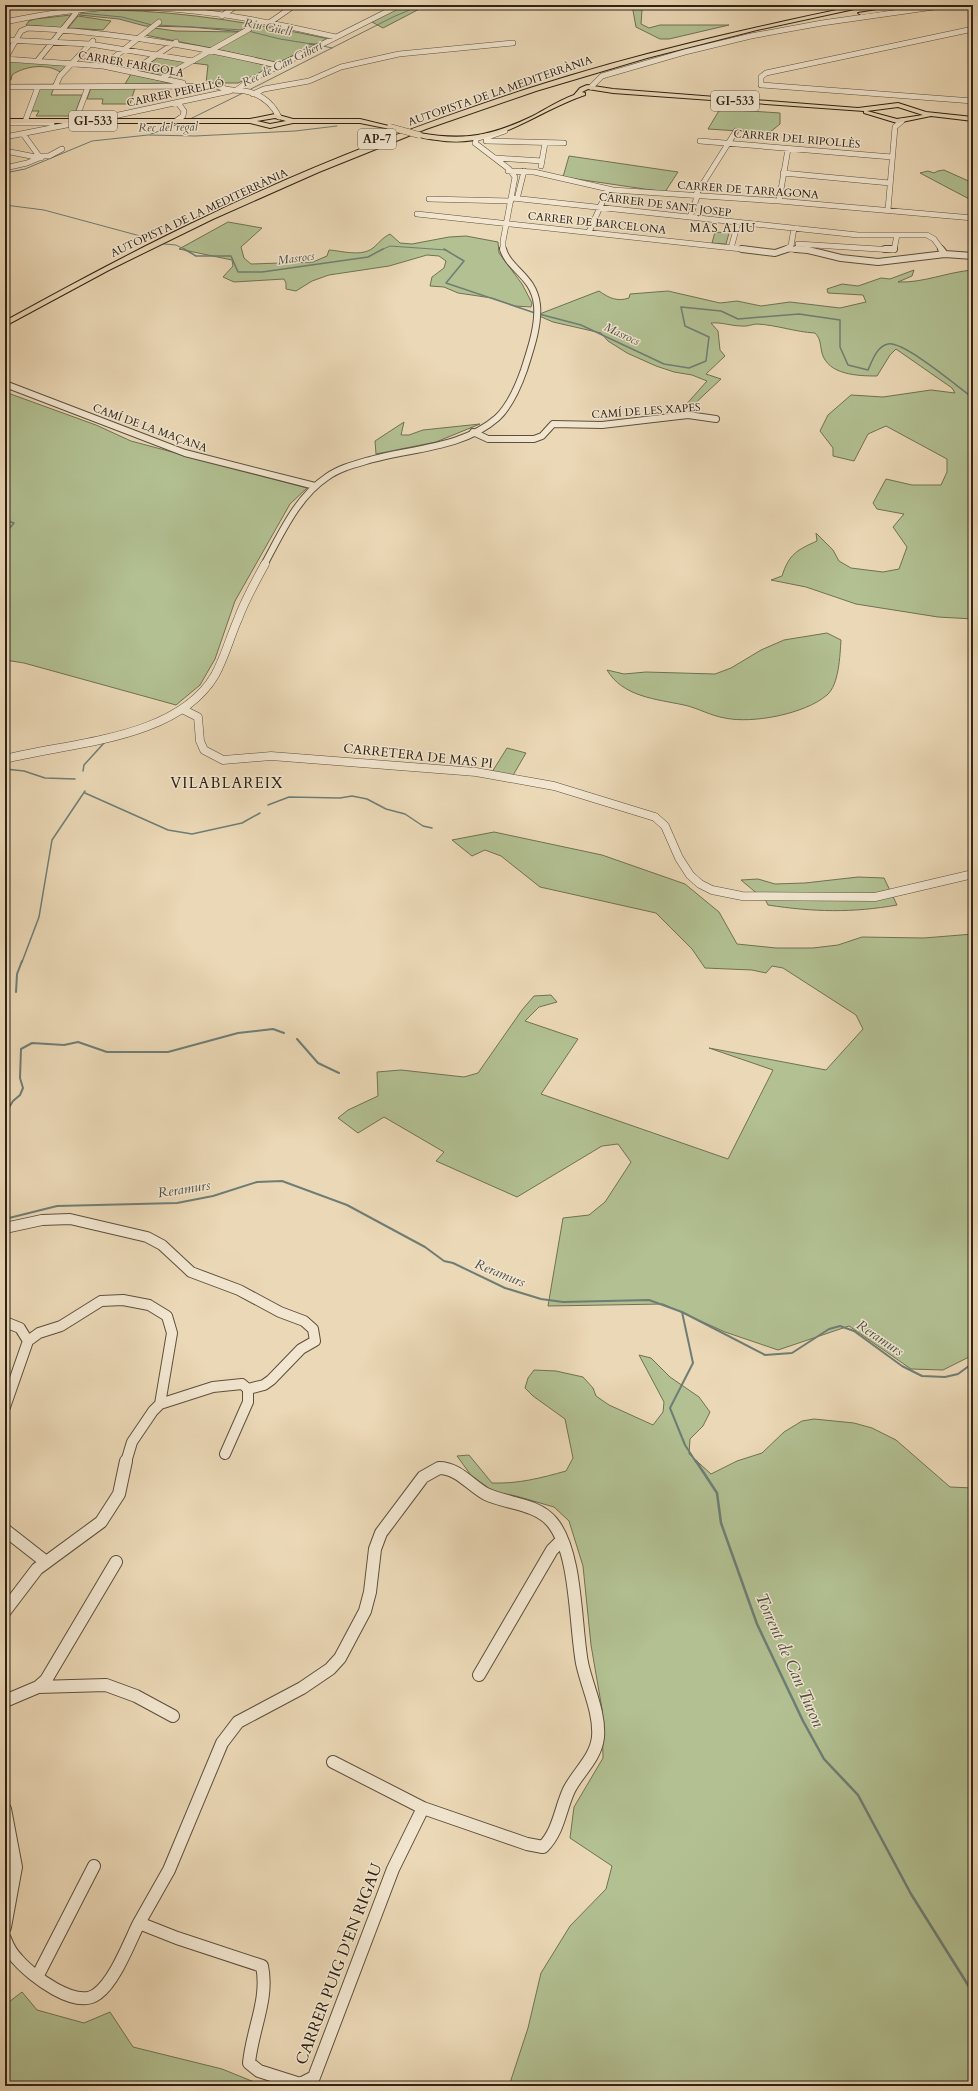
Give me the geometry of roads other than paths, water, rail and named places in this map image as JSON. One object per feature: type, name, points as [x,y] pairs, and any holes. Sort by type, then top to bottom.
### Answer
[{"type":"highway","points":[[771,20],[776,17],[837,5]]},
{"type":"highway","name":"AUTOPISTA DE LA MEDITERRÀNIA","points":[[81,273],[254,190],[420,122],[514,90],[613,59],[771,20],[849,5]]},
{"type":"highway","name":"AUTOPISTA DE LA MEDITERRÀNIA","points":[[5,324],[66,290],[182,231],[286,183],[380,144],[464,113],[578,75],[646,56],[750,30],[870,5]]},
{"type":"highway","points":[[750,30],[789,23],[922,5]]},
{"type":"main road","name":"GI-533","points":[[582,93],[584,88],[591,87],[598,91]]},
{"type":"main road","name":"GI-533","points":[[5,121],[250,121],[264,119],[292,121],[360,121],[432,138],[476,142],[505,131],[582,93],[598,91],[879,112],[893,105],[905,106],[916,114],[973,119]]},
{"type":"main road","name":"GI-533","points":[[879,112],[888,120],[902,122],[916,114]]},
{"type":"main road","name":"GI-533","points":[[264,119],[270,126],[281,120]]},
{"type":"main road","name":"GI-533","points":[[421,135],[460,138],[497,132],[513,127]]},
{"type":"street","points":[[172,8],[180,5]]},
{"type":"street","points":[[222,16],[237,5]]},
{"type":"street","points":[[269,23],[295,5]]},
{"type":"street","points":[[281,120],[268,101],[240,89],[247,82],[400,5]]},
{"type":"street","points":[[591,87],[602,76],[685,52],[751,36],[822,23],[948,5]]},
{"type":"street","points":[[7,22],[75,9],[121,6],[172,8],[269,23],[336,37]]},
{"type":"street","points":[[38,60],[64,29],[75,9]]},
{"type":"street","points":[[7,22],[27,28],[64,29],[141,36],[176,42],[280,66]]},
{"type":"street","points":[[103,66],[159,22]]},
{"type":"street","points":[[5,59],[21,31],[27,28]]},
{"type":"street","points":[[162,78],[249,29]]},
{"type":"street","points":[[973,29],[831,58],[766,74],[761,77],[761,85],[898,98],[973,101]]},
{"type":"street","points":[[55,87],[60,76],[102,32]]},
{"type":"street","points":[[947,34],[973,36]]},
{"type":"street","points":[[5,40],[54,41],[126,48],[193,61]]},
{"type":"street","points":[[133,71],[176,42]]},
{"type":"street","points":[[252,93],[264,89],[309,82],[341,68],[360,62],[414,52],[513,43]]},
{"type":"street","name":"CARRER FARIGOLA","points":[[5,59],[72,62],[133,71],[189,84],[230,85],[240,89]]},
{"type":"street","points":[[224,88],[230,85]]},
{"type":"street","points":[[5,87],[214,86],[230,91]]},
{"type":"street","points":[[26,119],[38,87]]},
{"type":"street","points":[[75,121],[88,87]]},
{"type":"street","name":"CARRER PERELLÓ","points":[[100,119],[240,89]]},
{"type":"street","points":[[893,105],[898,98]]},
{"type":"street","points":[[898,98],[905,106]]},
{"type":"street","points":[[178,103],[184,111],[179,121]]},
{"type":"street","points":[[264,119],[274,110]]},
{"type":"street","points":[[5,121],[26,119],[75,121],[100,119],[107,121]]},
{"type":"street","points":[[888,120],[895,127]]},
{"type":"street","points":[[5,121],[87,121]]},
{"type":"street","points":[[5,137],[75,121]]},
{"type":"street","points":[[888,210],[895,127],[902,122]]},
{"type":"street","points":[[690,218],[697,197],[695,196],[736,131]]},
{"type":"street","points":[[497,132],[476,142],[502,164],[498,165],[511,171]]},
{"type":"street","points":[[23,134],[40,156]]},
{"type":"street","points":[[486,141],[564,143]]},
{"type":"street","name":"CARRER DEL RIPOLLÈS","points":[[700,141],[892,157]]},
{"type":"street","points":[[539,173],[545,143]]},
{"type":"street","points":[[5,168],[27,163],[40,156],[62,149]]},
{"type":"street","points":[[778,201],[788,149]]},
{"type":"street","points":[[5,151],[40,156]]},
{"type":"street","points":[[494,158],[542,160]]},
{"type":"street","points":[[511,171],[515,211]]},
{"type":"street","points":[[507,224],[505,202],[511,171]]},
{"type":"street","name":"CARRER DE TARRAGONA","points":[[511,171],[539,173],[608,189],[697,197],[778,201],[973,218]]},
{"type":"street","points":[[5,759],[136,729],[158,721],[182,709],[207,688],[219,671],[244,604],[298,505],[315,486],[337,471],[361,460],[434,446],[473,432],[495,419],[511,401],[532,340],[537,304],[528,281],[507,258],[503,251],[513,199],[524,171]]},
{"type":"street","points":[[783,173],[890,183]]},
{"type":"street","points":[[589,232],[608,189]]},
{"type":"street","name":"CARRER DE SANT JOSEP","points":[[429,199],[464,202],[505,202],[513,199],[864,235],[928,234],[934,238],[945,254]]},
{"type":"street","name":"CARRER DE BARCELONA","points":[[417,214],[775,253],[789,248]]},
{"type":"street","points":[[507,224],[514,217]]},
{"type":"street","points":[[731,248],[738,223]]},
{"type":"street","points":[[789,248],[794,228]]},
{"type":"street","points":[[789,248],[816,244],[894,250],[897,235]]},
{"type":"street","points":[[789,248],[808,250],[841,258],[878,262],[940,256],[945,254],[955,256],[973,256]]},
{"type":"street","name":"CAMÍ DE LA MAÇANA","points":[[5,384],[185,453],[315,486]]},
{"type":"street","name":"CAMÍ DE LES XAPES","points":[[473,432],[488,439],[534,439],[542,436],[553,424],[602,425],[682,416],[702,416],[716,419]]},
{"type":"street","name":"CARRETERA DE MAS PI","points":[[182,709],[188,710],[198,716],[200,741],[204,750],[223,760],[271,756],[476,772],[554,786],[642,813],[654,818],[665,826],[679,858],[690,875],[700,884],[712,890],[742,896],[875,897],[973,874]]},
{"type":"street","points":[[5,1228],[48,1218],[65,1218],[80,1220],[156,1240],[183,1266],[194,1274],[204,1279],[223,1283],[279,1311],[308,1323],[314,1329],[316,1335],[315,1341],[301,1350],[271,1380],[264,1385],[248,1389]]},
{"type":"street","points":[[5,1407],[28,1341],[39,1333],[61,1326],[101,1301],[123,1300],[148,1305],[167,1316],[172,1333],[160,1404],[140,1428],[132,1442],[127,1457],[123,1484],[113,1506],[101,1522],[37,1569],[5,1611]]},
{"type":"street","points":[[5,1322],[16,1326],[25,1332],[28,1341]]},
{"type":"street","points":[[160,1404],[213,1387],[242,1384],[248,1389]]},
{"type":"street","points":[[225,1454],[248,1402],[248,1389]]},
{"type":"street","points":[[5,1939],[7,1947],[18,1961],[37,1977],[56,1989],[77,1998],[90,1998],[101,1992],[108,1984],[139,1923],[169,1870],[182,1843],[214,1758],[231,1729],[247,1716],[302,1688],[330,1669],[349,1644],[365,1611],[370,1592],[375,1549],[380,1533],[423,1477],[431,1470],[439,1467],[453,1470],[486,1494],[544,1513],[558,1530],[568,1558],[584,1671],[597,1721],[598,1737],[596,1747],[573,1782],[565,1799],[553,1837],[544,1847],[527,1844],[423,1808],[334,1762]]},
{"type":"street","points":[[5,1530],[46,1562]]},
{"type":"street","points":[[479,1674],[552,1550],[562,1540]]},
{"type":"street","points":[[5,1701],[38,1688],[46,1680],[116,1562]]},
{"type":"street","points":[[38,1688],[48,1689],[98,1684],[135,1696],[174,1716]]},
{"type":"street","name":"CARRER PUIG D'EN RIGAU","points":[[139,1923],[177,1938],[262,1966],[266,1976],[263,1996],[249,2048],[249,2063],[259,2071],[300,2084],[314,2077],[393,1869],[423,1808]]},
{"type":"street","points":[[5,1809],[16,1867],[5,1927]]},
{"type":"street","points":[[37,1977],[94,1866]]},
{"type":"waterway","name":"Riu Güell","points":[[68,5],[71,9]]},
{"type":"waterway","name":"Rec de Can Gibert","points":[[332,48],[393,17],[421,5]]},
{"type":"waterway","name":"Riu Güell","points":[[81,13],[122,17],[152,25]]},
{"type":"waterway","name":"Riu Güell","points":[[157,25],[244,30]]},
{"type":"waterway","name":"Riu Güell","points":[[248,31],[280,39],[318,45]]},
{"type":"waterway","name":"Riu Güell","points":[[323,46],[332,48]]},
{"type":"waterway","name":"Rec de Can Gibert","points":[[247,91],[332,48]]},
{"type":"waterway","name":"Rec de Can Gibert","points":[[188,120],[243,93]]},
{"type":"waterway","name":"Rec de Can Gibert","points":[[151,134],[184,122]]},
{"type":"waterway","name":"Rec del regal","points":[[5,173],[25,169],[92,141],[148,135],[195,136],[295,131],[337,126]]},
{"type":"waterway","name":"Masrocs","points":[[5,205],[44,210],[144,237]]},
{"type":"waterway","name":"Masrocs","points":[[164,244],[176,245],[184,249]]},
{"type":"waterway","name":"Masrocs","points":[[382,250],[390,246],[446,250]]},
{"type":"waterway","name":"Masrocs","points":[[184,249],[196,256],[231,256],[238,272],[262,272],[368,257],[382,250]]},
{"type":"waterway","name":"Masrocs","points":[[446,250],[464,261],[446,283],[535,313]]},
{"type":"waterway","name":"Masrocs","points":[[539,314],[581,325],[664,364],[689,368],[706,361],[709,337],[685,326],[681,307],[721,311],[738,319],[799,314],[840,320],[840,347],[848,365],[868,370],[875,354],[884,345],[896,345],[918,357],[973,398]]},
{"type":"waterway","points":[[5,520],[14,523],[5,534]]},
{"type":"waterway","points":[[83,771],[84,765],[104,743]]},
{"type":"waterway","points":[[5,769],[24,771],[45,778],[75,779]]},
{"type":"waterway","points":[[22,962],[39,917],[52,840],[85,791]]},
{"type":"waterway","points":[[85,793],[168,830],[192,834],[242,823],[260,813]]},
{"type":"waterway","points":[[268,805],[289,797],[340,798],[352,796],[367,799],[386,809],[405,814],[423,826],[432,828]]},
{"type":"waterway","points":[[16,992],[17,974],[22,961]]},
{"type":"waterway","points":[[5,1114],[13,1101],[20,1095],[23,1088],[20,1078],[21,1049],[32,1043],[64,1045],[78,1042],[107,1052],[168,1052],[238,1033],[273,1029],[284,1033]]},
{"type":"waterway","points":[[297,1039],[318,1063],[339,1073]]},
{"type":"waterway","name":"Reramurs","points":[[5,1219],[57,1206],[177,1203],[213,1196],[257,1182],[282,1181],[347,1205],[425,1247],[444,1261],[453,1263],[505,1288],[541,1299],[563,1302],[649,1300],[682,1312]]},
{"type":"waterway","name":"Reramurs","points":[[682,1312],[765,1355],[792,1353],[829,1329],[840,1326],[854,1331],[902,1366],[922,1376],[945,1377],[958,1374],[973,1363]]},
{"type":"waterway","name":"Torrent de Can Turon","points":[[682,1312],[693,1363],[670,1408],[685,1445],[696,1462]]},
{"type":"waterway","name":"Torrent de Can Turon","points":[[696,1461],[717,1493],[721,1523],[757,1624],[803,1721],[824,1759],[858,1795],[911,1894],[973,1993]]},
{"type":"district","name":"MAS ALIU","points":[[723,228]]},
{"type":"district","name":"VILABLAREIX","points":[[227,783]]}]
